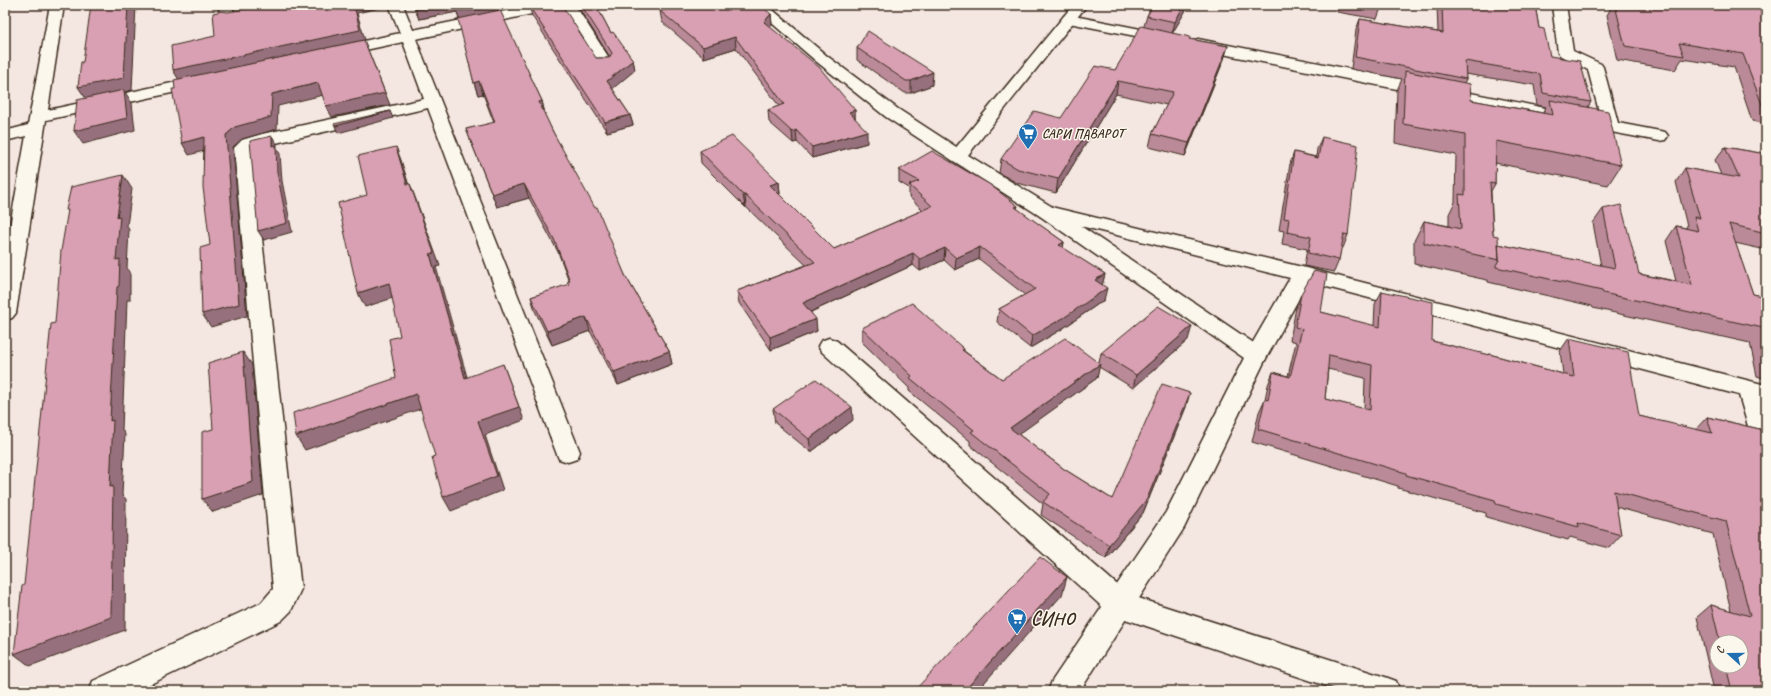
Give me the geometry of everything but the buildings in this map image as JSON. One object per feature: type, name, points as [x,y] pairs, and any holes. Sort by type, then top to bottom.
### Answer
[{"type":"street","points":[[5,313],[57,5]]},
{"type":"street","points":[[225,5],[227,15],[233,17],[295,5]]},
{"type":"street","points":[[396,5],[568,452]]},
{"type":"street","points":[[323,54],[555,5]]},
{"type":"street","points":[[568,5],[605,64]]},
{"type":"street","points":[[758,5],[822,59],[892,113],[1047,212],[1256,356]]},
{"type":"street","points":[[958,156],[1080,5]]},
{"type":"street","points":[[1559,5],[1566,53],[1595,67],[1611,127]]},
{"type":"street","points":[[1069,19],[1659,136]]},
{"type":"street","points":[[5,136],[36,123],[215,78]]},
{"type":"street","points":[[104,691],[271,612],[281,602],[287,589],[243,148],[248,144],[268,138],[434,102]]},
{"type":"street","points":[[1047,212],[1302,274],[1757,392],[1766,447]]},
{"type":"street","points":[[1063,691],[1174,520],[1256,356],[1302,274]]},
{"type":"street","points":[[829,346],[1120,605],[1385,691]]},
{"type":"place","name":"САРИ ПАВАРОТ","points":[[1028,150]]},
{"type":"place","name":"СИНО","points":[[1017,635]]}]
